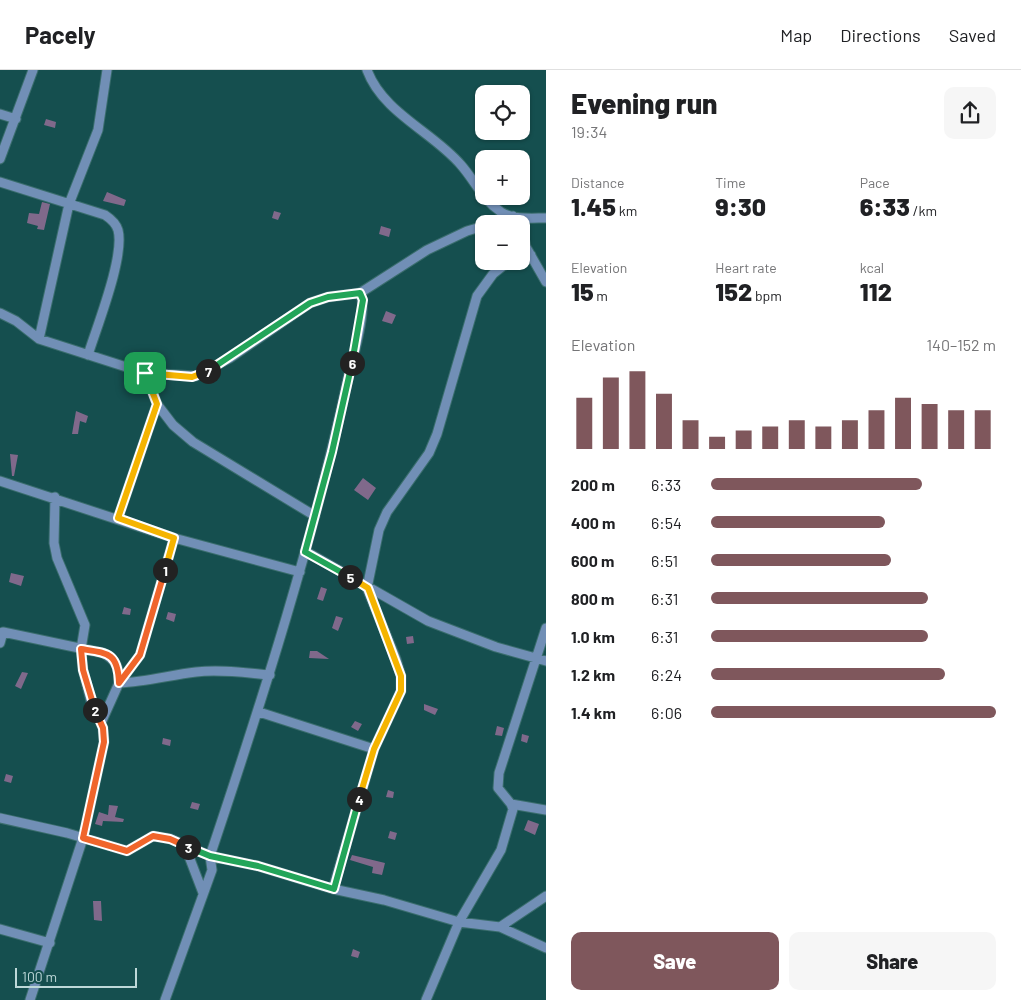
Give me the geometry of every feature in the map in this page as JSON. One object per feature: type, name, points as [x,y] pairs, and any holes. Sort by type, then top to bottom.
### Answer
[{"type":"street","points":[[0,159],[33,70]]},
{"type":"street","points":[[38,339],[69,204],[98,130],[107,70]]},
{"type":"street","points":[[367,70],[380,92],[451,154],[490,202],[508,215]]},
{"type":"street","points":[[0,114],[16,120]]},
{"type":"street","points":[[0,182],[105,215],[114,221],[119,240],[117,260],[88,355]]},
{"type":"street","points":[[530,220],[546,218]]},
{"type":"street","points":[[0,312],[16,321],[38,339],[145,373],[192,377],[202,374],[230,358],[310,303],[328,297],[360,293],[427,250],[475,229]]},
{"type":"street","points":[[530,255],[546,282]]},
{"type":"street","points":[[334,889],[374,749],[401,691],[401,676],[368,588],[381,521],[429,453],[437,434],[477,296],[498,270]]},
{"type":"street","points":[[164,1000],[212,870],[210,856],[270,675],[300,572],[332,452],[358,332],[363,300],[360,293]]},
{"type":"street","points":[[145,373],[157,404],[173,425],[193,442],[315,516]]},
{"type":"street","points":[[118,518],[157,404]]},
{"type":"street","points":[[0,481],[55,497],[174,538],[300,572]]},
{"type":"street","points":[[30,1000],[83,838],[104,742],[102,723],[91,701],[81,649],[85,625],[58,558],[54,543],[55,497]]},
{"type":"street","points":[[102,723],[119,683],[140,655],[174,538]]},
{"type":"street","points":[[305,552],[428,621],[496,647],[546,661]]},
{"type":"street","points":[[426,1000],[459,922],[501,850],[512,812],[511,804],[498,788],[499,772],[546,628]]},
{"type":"street","points":[[0,643],[1,632],[103,653],[110,657],[119,667],[119,683]]},
{"type":"street","points":[[119,683],[143,682],[196,672],[221,670],[270,675]]},
{"type":"street","points":[[258,712],[374,749]]},
{"type":"street","points":[[511,804],[546,809]]},
{"type":"street","points":[[0,818],[83,838],[127,851],[153,836],[170,839],[210,856],[258,866],[334,889],[384,900],[459,922],[500,928],[546,948]]},
{"type":"street","points":[[185,846],[203,893]]},
{"type":"street","points":[[500,928],[546,896]]},
{"type":"street","points":[[0,929],[50,943]]},
{"type":"building","points":[[46,119],[56,122],[55,128],[44,125]]},
{"type":"building","points":[[107,192],[126,200],[124,206],[103,201]]},
{"type":"building","points":[[42,202],[50,204],[44,230],[37,229],[38,226],[27,223],[29,213],[39,214]]},
{"type":"building","points":[[274,211],[281,213],[278,220],[272,218]]},
{"type":"building","points":[[381,226],[391,229],[389,237],[379,234]]},
{"type":"building","points":[[386,311],[396,315],[392,324],[382,321]]},
{"type":"building","points":[[76,411],[88,416],[86,423],[80,421],[78,434],[72,434]]},
{"type":"building","points":[[10,454],[18,455],[14,476],[12,476]]},
{"type":"building","points":[[363,478],[376,488],[368,500],[354,490]]},
{"type":"building","points":[[11,573],[24,576],[21,586],[9,582]]},
{"type":"building","points":[[321,587],[327,589],[323,601],[317,599]]},
{"type":"building","points":[[124,607],[131,609],[130,615],[122,614]]},
{"type":"building","points":[[168,612],[176,614],[174,622],[166,619]]},
{"type":"building","points":[[336,616],[343,618],[338,631],[332,628]]},
{"type":"building","points":[[413,636],[414,643],[407,644],[406,637]]},
{"type":"building","points":[[310,651],[317,651],[329,659],[309,658]]},
{"type":"building","points":[[22,672],[28,673],[21,689],[15,686]]},
{"type":"building","points":[[424,704],[438,709],[435,715],[424,710]]},
{"type":"building","points":[[355,721],[362,724],[358,731],[351,727]]},
{"type":"building","points":[[497,726],[504,728],[502,736],[495,735]]},
{"type":"building","points":[[522,734],[529,736],[527,743],[521,741]]},
{"type":"building","points":[[163,738],[171,740],[170,746],[162,744]]},
{"type":"building","points":[[6,774],[13,776],[11,783],[4,781]]},
{"type":"building","points":[[388,790],[394,792],[393,798],[386,797]]},
{"type":"building","points":[[192,802],[200,804],[198,810],[190,808]]},
{"type":"building","points":[[109,805],[118,806],[115,817],[124,819],[123,822],[103,821],[102,826],[95,824],[99,812],[108,815]]},
{"type":"building","points":[[528,820],[539,824],[535,835],[524,830]]},
{"type":"building","points":[[390,831],[397,833],[395,840],[388,838]]},
{"type":"building","points":[[352,855],[385,863],[382,875],[372,873],[373,867],[350,860]]},
{"type":"building","points":[[93,901],[101,901],[102,921],[94,920]]},
{"type":"building","points":[[353,949],[360,952],[358,958],[351,956]]},
{"type":"route","points":[[360,293],[362,296],[358,332],[332,452],[305,552],[368,588],[396,659],[401,676],[401,691],[374,749],[334,889],[258,866],[210,856],[170,839],[153,836],[141,841],[127,851],[83,838],[104,742],[103,728],[91,701],[83,670],[81,649],[103,653],[116,662],[119,667],[119,683],[140,655],[174,538],[118,518],[157,404],[145,373],[192,377],[202,374],[230,358],[310,303],[328,297],[360,293]]}]
